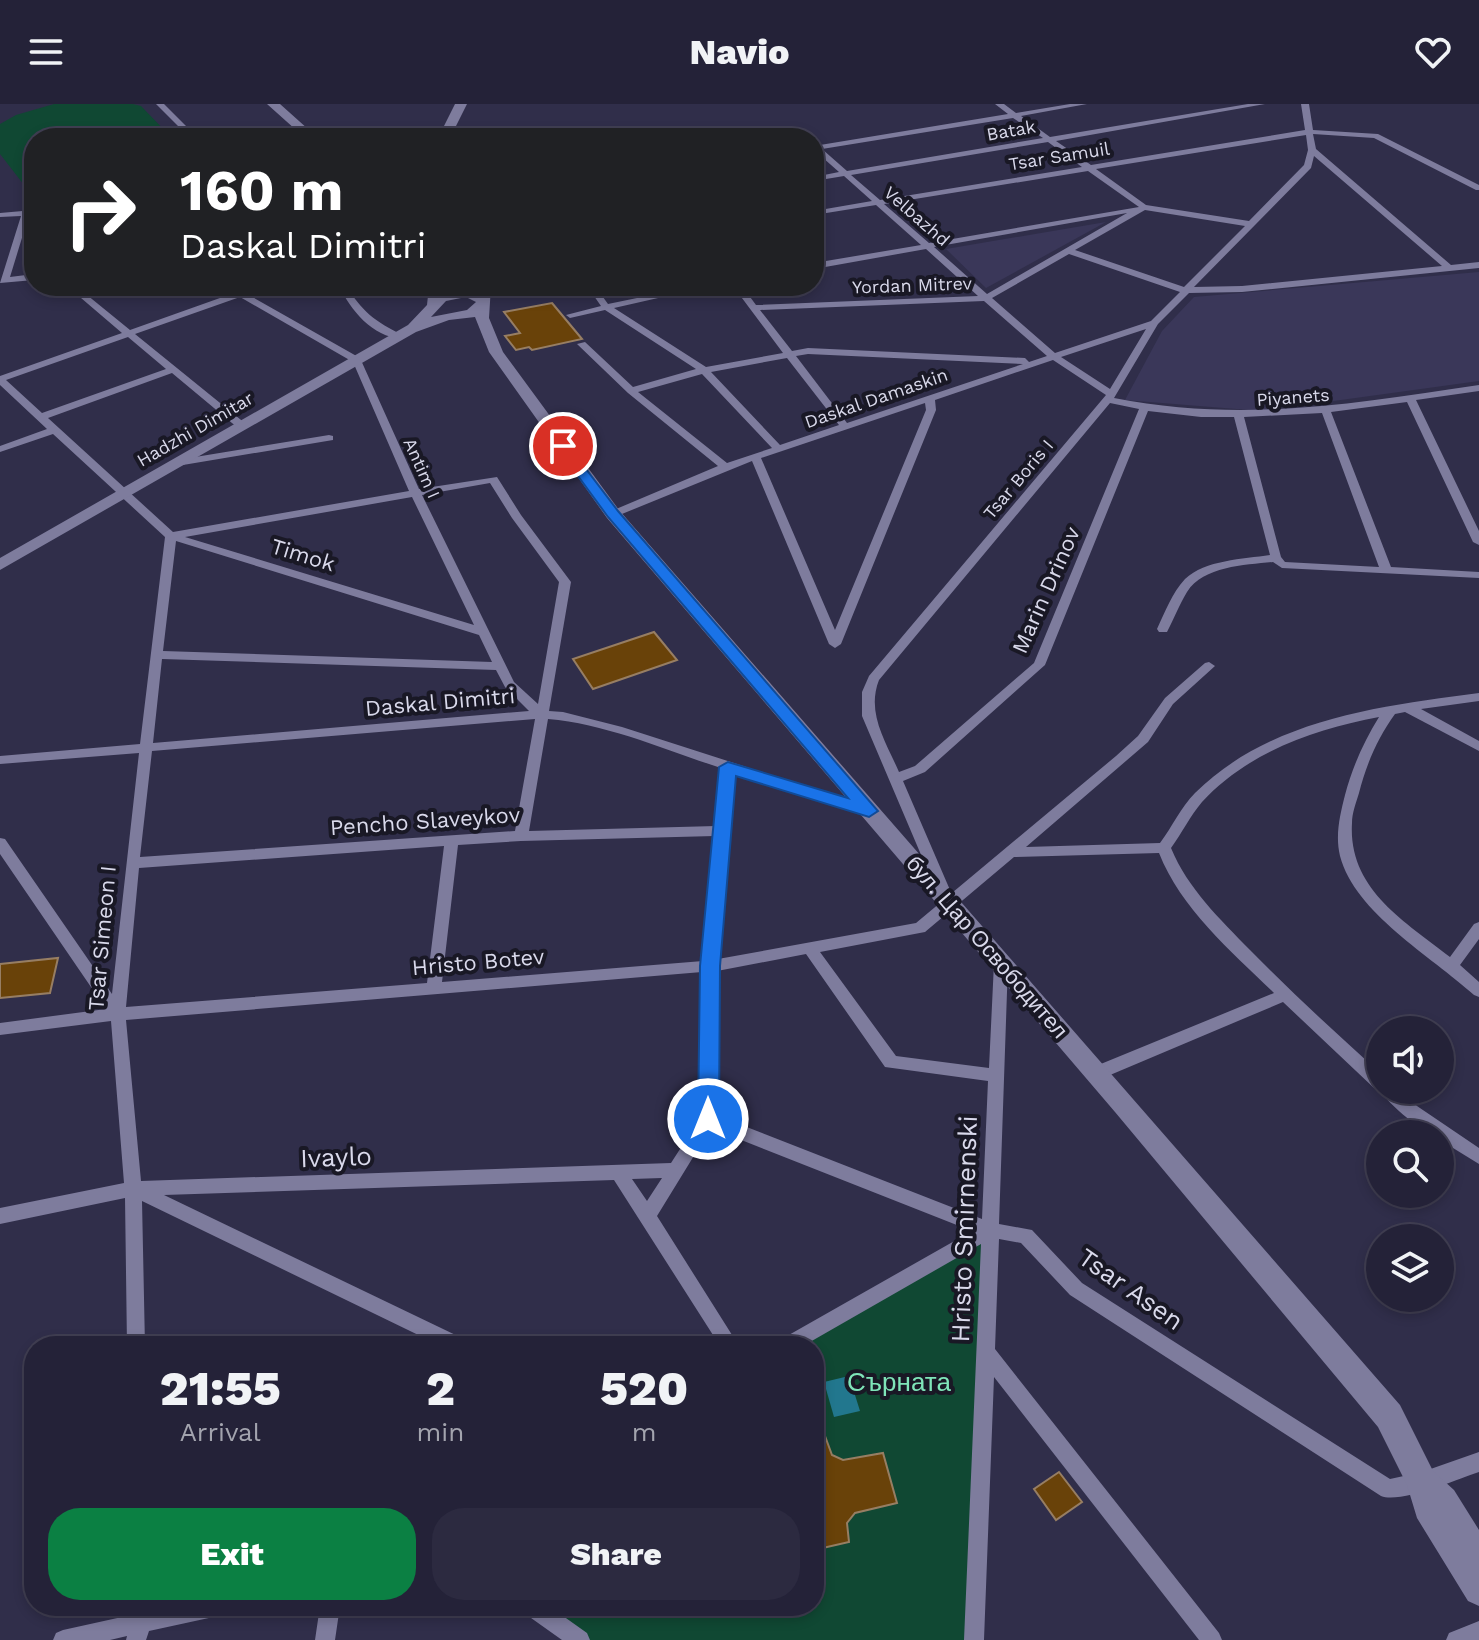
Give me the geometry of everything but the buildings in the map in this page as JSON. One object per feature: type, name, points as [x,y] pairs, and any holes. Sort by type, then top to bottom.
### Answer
[{"type":"main road","points":[[258,104],[285,128]]},
{"type":"main road","points":[[273,104],[301,128]]},
{"type":"main road","points":[[449,128],[461,104]]},
{"type":"main road","points":[[435,296],[436,311],[452,316],[488,338]]},
{"type":"main road","points":[[404,332],[448,296]]},
{"type":"main road","points":[[404,332],[452,316],[477,312],[484,297]]},
{"type":"main road","points":[[484,297],[482,318],[488,338]]},
{"type":"main road","name":"Hadzhi Dimitar","points":[[0,566],[404,332]]},
{"type":"main road","name":"бул. Цар Освободител","points":[[488,338],[613,514],[1389,1416],[1422,1482],[1443,1501],[1479,1559]]},
{"type":"main road","points":[[1422,1482],[1428,1507],[1479,1590]]},
{"type":"street","points":[[160,104],[184,128]]},
{"type":"street","points":[[999,104],[1144,207]]},
{"type":"street","points":[[824,147],[1083,104]]},
{"type":"street","name":"Batak","points":[[824,177],[1261,104]]},
{"type":"street","points":[[1305,104],[1312,150],[1449,268]]},
{"type":"street","name":"Tsar Samuil","points":[[824,211],[1309,132],[1375,136],[1479,188]]},
{"type":"street","name":"Tsar Boris I","points":[[950,905],[868,716],[868,692],[873,679],[1110,397],[1154,323],[1183,290],[1308,166],[1312,150]]},
{"type":"street","name":"Velbazhd","points":[[824,156],[1051,355],[1110,397]]},
{"type":"street","points":[[824,264],[1144,207],[1250,224]]},
{"type":"street","name":"Yordan Mitrev","points":[[755,308],[986,298],[1144,207]]},
{"type":"street","points":[[0,215],[24,213]]},
{"type":"street","points":[[24,226],[2,279],[24,278]]},
{"type":"street","points":[[1068,251],[1183,290],[1242,289],[1479,265]]},
{"type":"street","points":[[84,296],[242,426]]},
{"type":"street","points":[[0,379],[234,296]]},
{"type":"street","points":[[244,296],[357,360]]},
{"type":"street","points":[[348,296],[353,307],[375,327],[404,332]]},
{"type":"street","points":[[598,296],[606,307],[704,370],[779,450]]},
{"type":"street","points":[[570,315],[659,296]]},
{"type":"street","points":[[745,296],[846,428]]},
{"type":"street","name":"Daskal Damaskin","points":[[613,514],[725,467],[930,400],[1051,355],[1154,323]]},
{"type":"street","points":[[582,344],[631,391],[725,467]]},
{"type":"street","points":[[631,391],[704,370],[789,354],[832,350],[1034,361]]},
{"type":"street","name":"Antim I","points":[[357,360],[415,492],[509,684],[540,714]]},
{"type":"street","points":[[42,417],[174,369]]},
{"type":"street","name":"Timok","points":[[0,379],[171,536],[483,632]]},
{"type":"street","name":"Piyanets","points":[[1110,397],[1145,407],[1239,416],[1326,411],[1479,388]]},
{"type":"street","points":[[1410,398],[1479,542]]},
{"type":"street","points":[[755,457],[835,644],[931,410],[930,400]]},
{"type":"street","name":"Marin Drinov","points":[[895,779],[920,769],[1039,665],[1145,407]]},
{"type":"street","points":[[1326,411],[1386,570]]},
{"type":"street","points":[[1239,416],[1279,562]]},
{"type":"street","points":[[0,449],[56,429]]},
{"type":"street","points":[[177,463],[329,438]]},
{"type":"street","points":[[171,536],[493,479],[565,582],[521,836]]},
{"type":"street","name":"Tsar Simeon I","points":[[136,1336],[133,1189],[118,1014],[132,863],[171,536]]},
{"type":"street","points":[[1163,629],[1182,590],[1196,576],[1236,564],[1279,562],[1479,575]]},
{"type":"street","points":[[157,655],[500,666]]},
{"type":"street","name":"Hristo Botev","points":[[0,1029],[118,1014],[710,966],[920,928],[1143,739],[1169,701],[1209,666]]},
{"type":"street","points":[[1164,848],[1196,799],[1234,766],[1299,734],[1390,711],[1479,697]]},
{"type":"street","points":[[1410,709],[1479,747]]},
{"type":"street","points":[[1390,711],[1376,729],[1347,804],[1342,832],[1345,858],[1351,875],[1382,910],[1453,964],[1479,991]]},
{"type":"street","name":"Daskal Dimitri","points":[[0,760],[540,714],[563,716],[618,730],[869,811]]},
{"type":"street","points":[[648,1215],[708,1119],[710,966],[728,767]]},
{"type":"street","name":"Pencho Slaveykov","points":[[132,863],[521,836],[722,831]]},
{"type":"street","points":[[434,988],[452,840]]},
{"type":"street","points":[[0,843],[118,1014]]},
{"type":"street","points":[[1012,852],[1164,848]]},
{"type":"street","points":[[1164,848],[1170,865],[1192,897],[1284,995],[1366,1070]]},
{"type":"street","points":[[1453,964],[1479,928]]},
{"type":"street","points":[[809,948],[891,1062],[995,1075]]},
{"type":"street","name":"Hristo Smirnenski","points":[[974,1640],[1001,963]]},
{"type":"street","points":[[1097,1073],[1284,995]]},
{"type":"street","points":[[1403,1104],[1479,1157]]},
{"type":"street","name":"Tsar Asen","points":[[708,1119],[990,1230],[1026,1236],[1076,1289],[1388,1489],[1422,1482],[1479,1462]]},
{"type":"street","name":"Ivaylo","points":[[0,1216],[133,1189],[676,1170]]},
{"type":"street","points":[[620,1174],[724,1336]]},
{"type":"street","points":[[133,1189],[439,1336]]},
{"type":"street","points":[[804,1336],[990,1230]]},
{"type":"street","points":[[986,1352],[1212,1640]]},
{"type":"street","points":[[63,1640],[172,1616]]},
{"type":"street","points":[[325,1640],[329,1616]]},
{"type":"street","points":[[545,1616],[580,1640]]},
{"type":"street","points":[[1456,1640],[1479,1631]]},
{"type":"shaded area","points":[[1106,222],[986,288],[946,249]]},
{"type":"shaded area","points":[[1479,272],[1479,381],[1261,411],[1125,400],[1162,331],[1194,297]]},
{"type":"green space","points":[[54,104],[133,104],[141,106],[162,128],[24,128],[24,185],[0,154],[0,124],[16,115]]},
{"type":"green space","name":"Сърната","points":[[990,1230],[974,1640],[580,1640],[545,1616],[824,1616],[824,1336],[811,1336]]},
{"type":"water","points":[[849,1376],[860,1411],[834,1417],[824,1382]]},
{"type":"route","points":[[563,446],[613,514],[869,811],[728,767],[710,966],[708,1119]]}]
